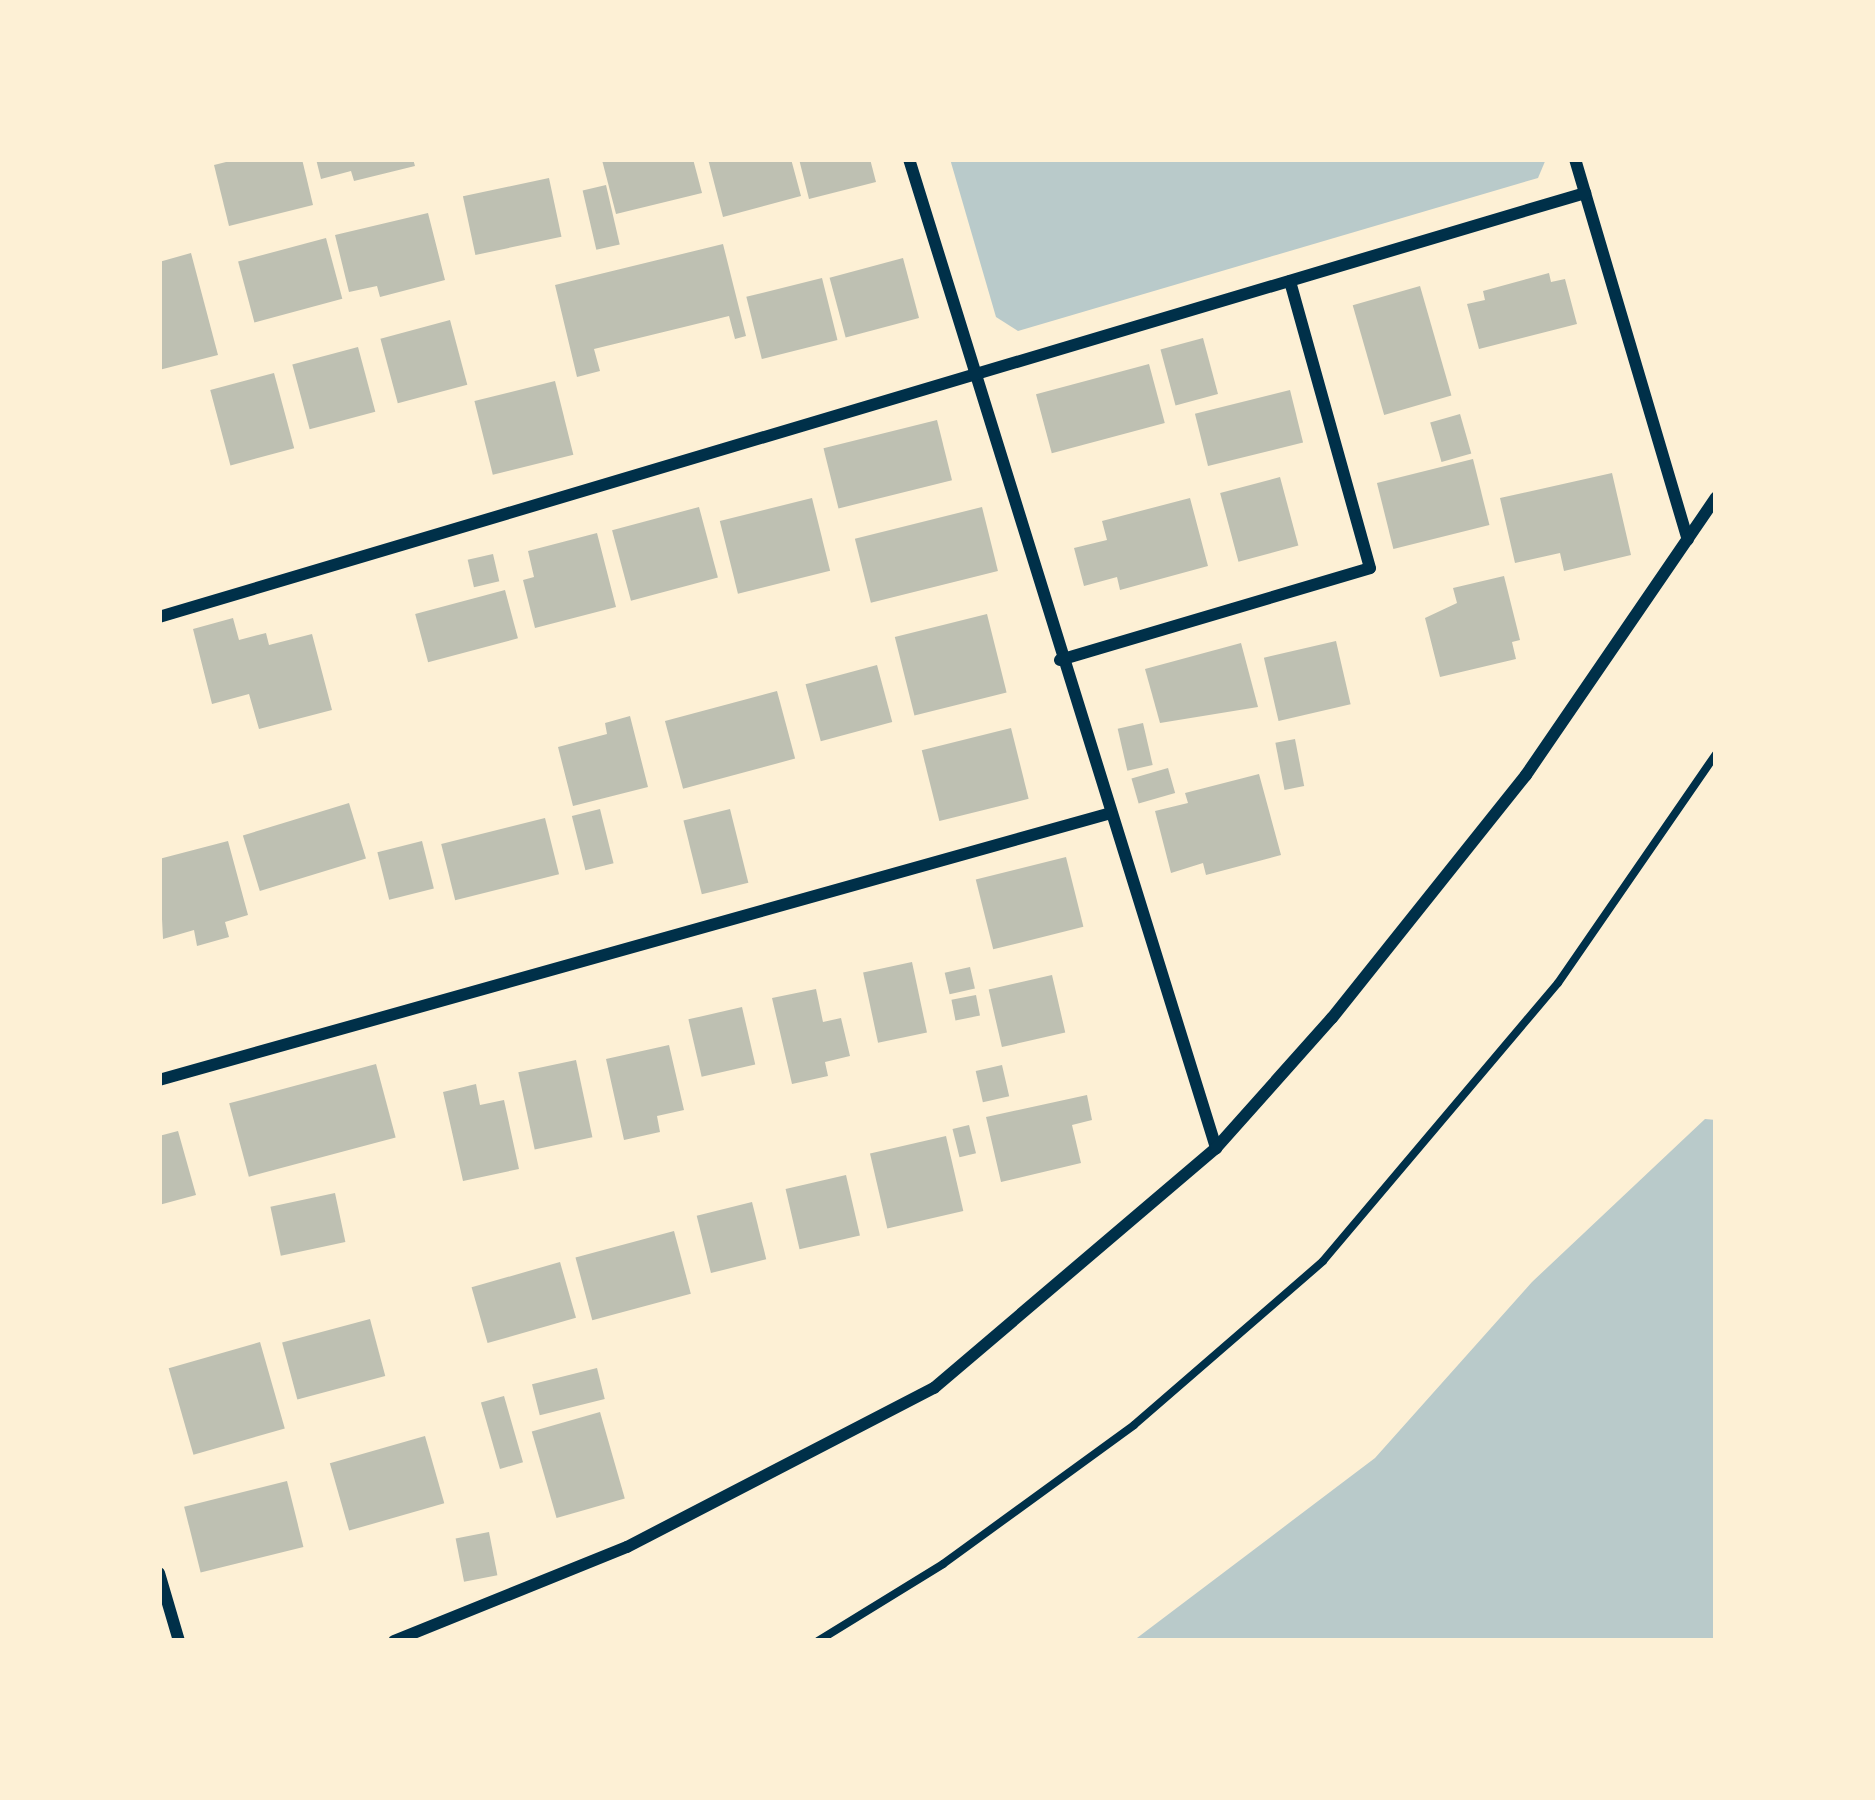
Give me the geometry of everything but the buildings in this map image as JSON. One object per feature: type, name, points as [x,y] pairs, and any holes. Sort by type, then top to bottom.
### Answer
[{"type":"street","points":[[909,159],[1107,814],[1216,1148]]},
{"type":"street","points":[[1575,159],[1688,540]]},
{"type":"street","points":[[159,617],[1585,194]]},
{"type":"street","points":[[1060,660],[1370,568],[1290,281]]},
{"type":"street","points":[[394,1641],[627,1547],[934,1388],[1216,1148],[1526,775],[1716,498]]},
{"type":"street","points":[[159,1080],[1107,814]]},
{"type":"street","points":[[159,1573],[179,1641]]},
{"type":"path","points":[[818,1641],[943,1564],[1135,1425],[1323,1261],[1558,983],[1716,754]]},
{"type":"shaded area","points":[[950,159],[1546,159],[1538,178],[1018,331],[996,317]]},
{"type":"shaded area","points":[[1705,1119],[1716,1120],[1716,1641],[1133,1641],[1375,1458],[1532,1282]]}]
